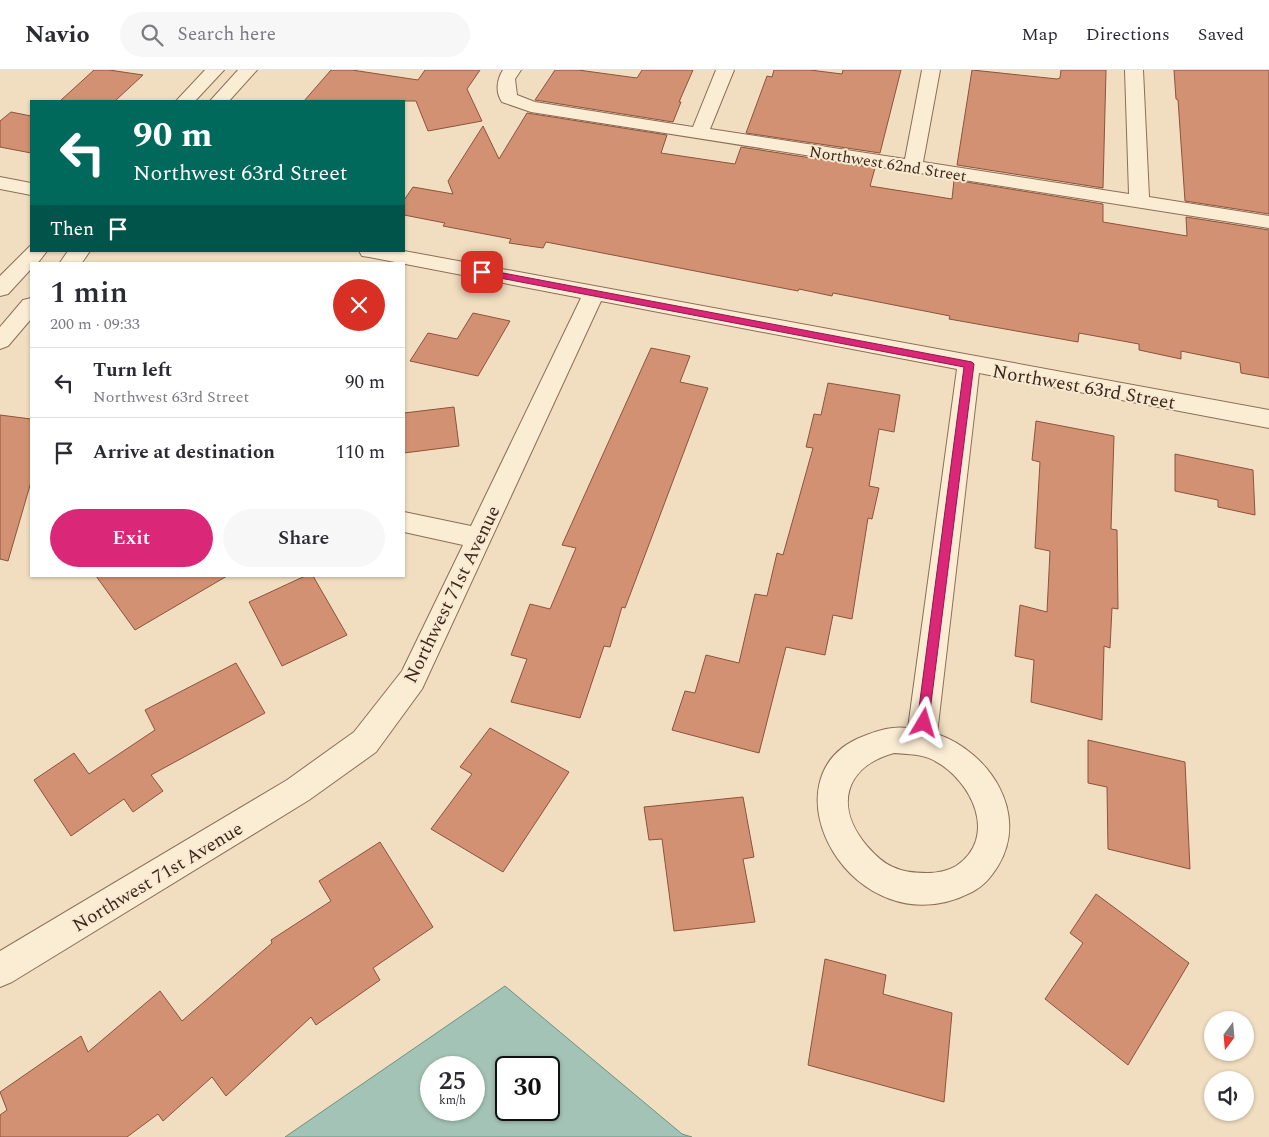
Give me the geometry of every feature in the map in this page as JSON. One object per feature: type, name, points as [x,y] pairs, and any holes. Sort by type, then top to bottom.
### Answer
[{"type":"street","points":[[186,100],[215,70]]},
{"type":"street","points":[[219,100],[248,70]]},
{"type":"street","name":"Northwest 62nd Street","points":[[512,70],[506,79],[508,98],[531,107],[1269,222]]},
{"type":"street","points":[[699,134],[725,70]]},
{"type":"street","points":[[913,167],[931,70]]},
{"type":"street","points":[[1134,70],[1139,202]]},
{"type":"street","points":[[0,183],[30,189]]},
{"type":"street","points":[[0,289],[36,252]]},
{"type":"street","points":[[71,262],[79,252]]},
{"type":"street","name":"Northwest 63rd Street","points":[[374,252],[1269,419]]},
{"type":"street","name":"Northwest 71st Avenue","points":[[0,970],[298,790],[365,742],[412,680],[594,293]]},
{"type":"street","points":[[0,341],[30,306]]},
{"type":"street","points":[[921,742],[969,364]]},
{"type":"street","points":[[405,522],[480,538]]},
{"type":"street","points":[[894,740],[921,742],[946,751],[967,766],[983,787],[993,809],[994,833],[988,856],[973,874],[952,886],[926,890],[900,886],[874,874],[852,854],[837,830],[832,804],[836,779],[850,760],[870,746],[894,740]]},
{"type":"shaded area","points":[[505,986],[682,1134],[692,1137],[285,1137]]},
{"type":"building","points":[[94,70],[109,70],[143,75],[116,100],[61,100]]},
{"type":"building","points":[[331,70],[352,70],[418,80],[425,70],[480,70],[467,89],[482,121],[428,131],[416,101],[305,100]]},
{"type":"building","points":[[555,70],[578,70],[637,78],[642,70],[693,70],[679,102],[681,102],[673,122],[535,100]]},
{"type":"building","points":[[774,70],[810,70],[842,74],[843,70],[901,70],[880,153],[746,133],[767,76],[772,77]]},
{"type":"building","points":[[972,70],[1057,79],[1060,78],[1061,70],[1106,70],[1103,188],[957,165]]},
{"type":"building","points":[[1174,70],[1269,70],[1269,214],[1185,201]]},
{"type":"building","points":[[11,112],[30,116],[30,153],[0,147],[0,121]]},
{"type":"building","points":[[527,113],[667,135],[661,153],[735,164],[741,147],[875,168],[870,186],[952,199],[954,180],[1103,204],[1103,222],[1187,236],[1186,217],[1269,230],[1269,378],[1241,373],[1240,363],[1181,351],[1181,359],[1139,350],[1139,344],[1079,333],[1078,342],[949,319],[950,316],[833,293],[832,296],[799,289],[798,291],[546,242],[543,248],[509,243],[511,239],[443,226],[445,223],[405,215],[405,199],[413,187],[453,194],[448,181],[483,126],[499,159]]},
{"type":"building","points":[[473,313],[510,321],[478,376],[410,361],[428,333],[457,339]]},
{"type":"building","points":[[651,348],[690,356],[680,382],[708,388],[625,608],[622,607],[610,647],[604,646],[580,718],[511,702],[527,659],[511,655],[530,604],[550,609],[576,548],[562,545]]},
{"type":"building","points":[[828,383],[900,395],[894,432],[879,429],[869,486],[879,488],[872,519],[868,518],[852,619],[833,615],[825,655],[786,647],[759,753],[672,730],[685,691],[695,693],[706,655],[739,663],[755,594],[767,596],[777,553],[783,555],[813,448],[806,447],[814,414],[821,415]]},
{"type":"building","points":[[454,407],[459,446],[405,453],[405,413]]},
{"type":"building","points":[[0,415],[30,419],[30,485],[8,561],[0,559]]},
{"type":"building","points":[[1036,421],[1114,436],[1111,529],[1117,530],[1118,609],[1112,608],[1110,648],[1104,646],[1102,720],[1031,702],[1034,660],[1015,656],[1020,605],[1047,612],[1050,551],[1035,548],[1040,462],[1032,460]]},
{"type":"building","points":[[1175,454],[1253,470],[1255,515],[1218,507],[1218,500],[1175,491]]},
{"type":"building","points":[[97,577],[225,577],[135,630]]},
{"type":"building","points":[[303,577],[314,577],[347,635],[282,666],[249,602]]},
{"type":"building","points":[[236,663],[265,713],[151,775],[163,791],[133,812],[124,799],[71,836],[34,780],[74,753],[89,774],[155,730],[145,710]]},
{"type":"building","points":[[490,728],[569,772],[503,872],[431,829],[472,774],[460,767]]},
{"type":"building","points":[[1088,740],[1185,762],[1190,869],[1108,849],[1107,787],[1088,783]]},
{"type":"building","points":[[743,797],[754,857],[743,859],[755,922],[674,931],[662,839],[649,840],[644,807]]},
{"type":"building","points":[[380,842],[433,927],[373,968],[380,980],[316,1025],[311,1017],[226,1096],[212,1077],[163,1121],[158,1114],[127,1137],[0,1137],[0,1115],[7,1110],[0,1092],[81,1036],[88,1052],[160,991],[182,1021],[272,943],[271,940],[331,901],[319,881]]},
{"type":"building","points":[[1096,894],[1189,963],[1128,1065],[1045,999],[1083,943],[1070,933]]},
{"type":"building","points":[[825,959],[886,975],[883,994],[952,1013],[944,1102],[808,1065]]},
{"type":"route","points":[[482,272],[969,364],[924,723]]}]
